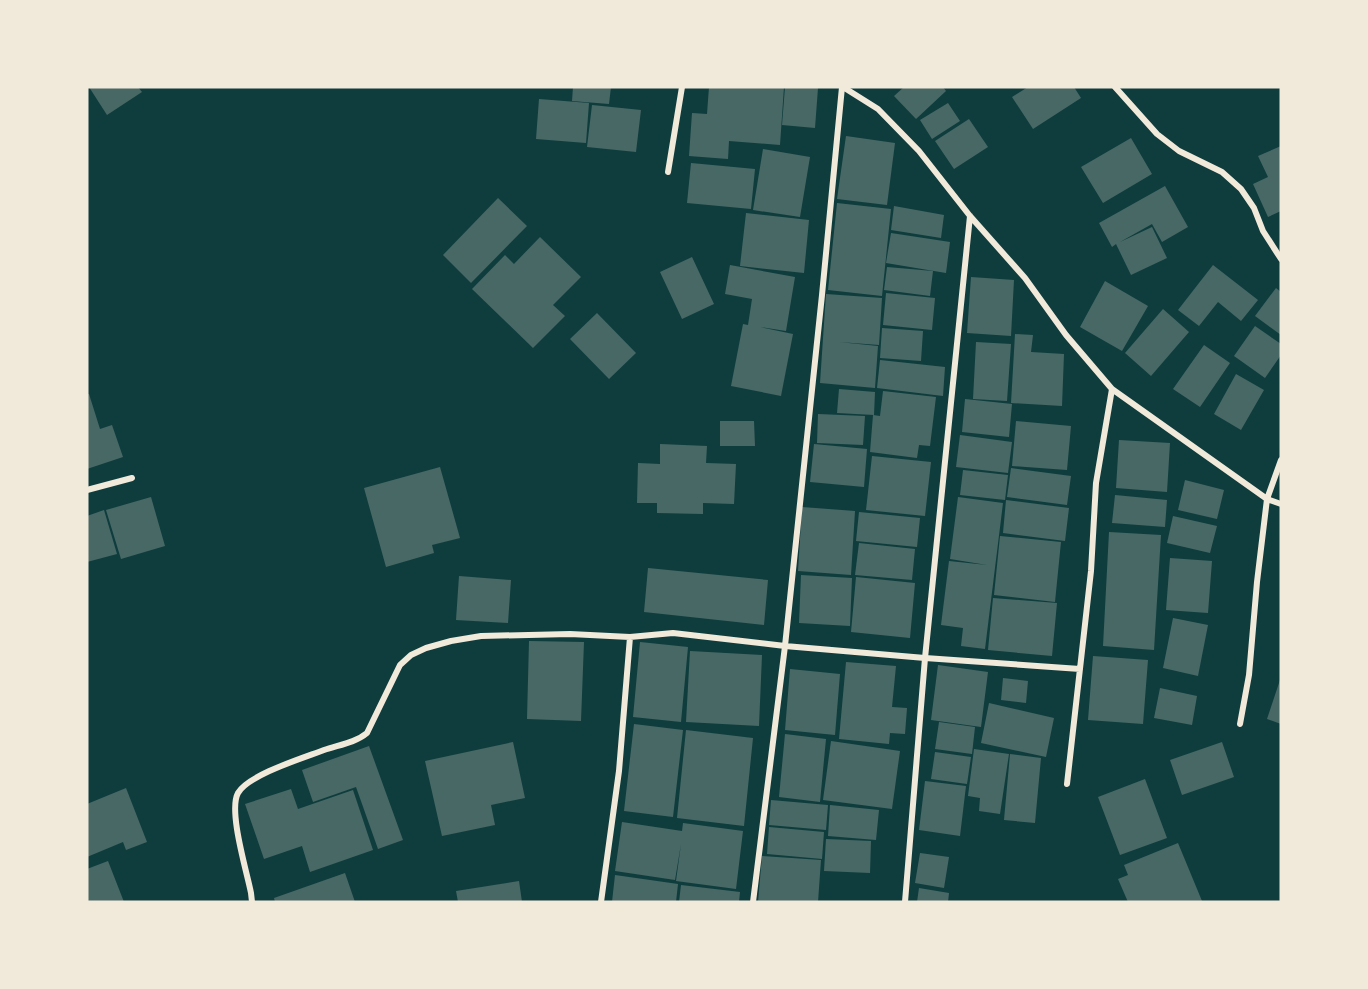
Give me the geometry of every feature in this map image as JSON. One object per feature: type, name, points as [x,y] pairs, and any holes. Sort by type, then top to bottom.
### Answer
[{"type":"street","points":[[668,172],[682,87]]},
{"type":"street","points":[[753,902],[785,646],[843,87],[878,109],[919,151],[970,216],[1025,278],[1066,335],[1112,389],[1267,499],[1281,504]]},
{"type":"street","points":[[1115,87],[1157,134],[1179,151],[1222,172],[1240,189],[1254,208],[1263,231],[1281,259]]},
{"type":"street","points":[[905,902],[925,658],[970,216]]},
{"type":"street","points":[[1067,784],[1090,571],[1096,483],[1112,389]]},
{"type":"street","points":[[1240,724],[1249,675],[1267,499],[1281,460]]},
{"type":"street","points":[[87,490],[132,478]]},
{"type":"street","points":[[252,902],[235,817],[237,794],[252,780],[361,738],[367,733],[400,665],[411,655],[443,643],[481,636],[570,634],[630,637],[673,633],[785,646],[1080,669]]},
{"type":"street","points":[[601,902],[620,771],[630,637]]},
{"type":"building","points":[[89,87],[138,87],[142,92],[107,115]]},
{"type":"building","points":[[573,87],[611,87],[609,104],[572,101]]},
{"type":"building","points":[[709,87],[784,87],[780,145],[729,141],[728,159],[689,156],[692,113],[707,114]]},
{"type":"building","points":[[785,87],[818,88],[815,128],[782,125]]},
{"type":"building","points":[[904,87],[943,87],[946,91],[916,119],[894,96]]},
{"type":"building","points":[[1028,87],[1074,87],[1081,98],[1033,129],[1012,97]]},
{"type":"building","points":[[539,99],[589,103],[586,143],[536,139]]},
{"type":"building","points":[[948,103],[960,121],[932,139],[920,120]]},
{"type":"building","points":[[592,105],[641,110],[636,152],[587,147]]},
{"type":"building","points":[[969,119],[988,147],[954,169],[935,141]]},
{"type":"building","points":[[846,136],[895,143],[887,205],[837,199]]},
{"type":"building","points":[[1131,138],[1152,174],[1103,203],[1081,167]]},
{"type":"building","points":[[1281,146],[1281,211],[1268,217],[1253,184],[1268,177],[1258,156]]},
{"type":"building","points":[[763,149],[810,157],[800,217],[753,210]]},
{"type":"building","points":[[691,163],[755,169],[751,209],[687,203]]},
{"type":"building","points":[[1165,186],[1188,227],[1162,242],[1152,224],[1120,242],[1152,227],[1167,258],[1131,275],[1116,244],[1112,247],[1099,223]]},
{"type":"building","points":[[498,198],[527,226],[471,283],[443,255]]},
{"type":"building","points":[[837,203],[891,209],[882,296],[828,290]]},
{"type":"building","points":[[894,206],[944,215],[941,238],[891,230]]},
{"type":"building","points":[[746,213],[809,220],[804,273],[740,266]]},
{"type":"building","points":[[891,233],[950,242],[946,273],[886,263]]},
{"type":"building","points":[[540,237],[581,277],[553,305],[565,316],[533,348],[472,289],[505,255],[514,264]]},
{"type":"building","points":[[692,257],[714,304],[682,319],[660,272]]},
{"type":"building","points":[[730,265],[795,277],[786,331],[760,327],[793,334],[781,396],[731,386],[743,324],[748,325],[752,299],[725,294]]},
{"type":"building","points":[[1213,265],[1258,300],[1241,321],[1218,302],[1199,326],[1178,310]]},
{"type":"building","points":[[887,267],[933,271],[930,296],[884,290]]},
{"type":"building","points":[[971,277],[1014,280],[1011,336],[967,333]]},
{"type":"building","points":[[1105,281],[1148,306],[1122,351],[1080,327]]},
{"type":"building","points":[[1276,288],[1281,292],[1281,335],[1255,316]]},
{"type":"building","points":[[886,293],[935,298],[932,330],[883,325]]},
{"type":"building","points":[[826,294],[882,298],[879,345],[839,342],[878,346],[875,388],[820,383]]},
{"type":"building","points":[[1163,309],[1189,332],[1151,376],[1125,353]]},
{"type":"building","points":[[597,313],[636,353],[609,379],[570,339]]},
{"type":"building","points":[[1255,326],[1281,344],[1281,355],[1265,378],[1234,356]]},
{"type":"building","points":[[882,328],[923,331],[921,361],[880,358]]},
{"type":"building","points":[[1015,334],[1033,335],[1031,352],[1064,354],[1062,406],[1011,403]]},
{"type":"building","points":[[976,342],[1011,344],[1007,401],[973,399]]},
{"type":"building","points":[[1204,345],[1230,363],[1200,407],[1173,389]]},
{"type":"building","points":[[880,360],[945,367],[943,396],[877,388]]},
{"type":"building","points":[[1236,374],[1264,390],[1241,430],[1214,414]]},
{"type":"building","points":[[839,389],[875,392],[874,415],[837,413]]},
{"type":"building","points":[[883,391],[936,397],[930,446],[919,445],[917,458],[870,452],[873,415],[880,416]]},
{"type":"building","points":[[87,394],[89,394],[100,429],[112,425],[123,457],[87,469]]},
{"type":"building","points":[[965,399],[1012,404],[1009,437],[962,432]]},
{"type":"building","points":[[818,414],[865,416],[863,445],[817,443]]},
{"type":"building","points":[[720,421],[754,421],[755,446],[720,446]]},
{"type":"building","points":[[1016,421],[1071,426],[1067,470],[1012,466]]},
{"type":"building","points":[[960,435],[1012,442],[1008,473],[956,467]]},
{"type":"building","points":[[1119,440],[1170,443],[1167,492],[1116,488]]},
{"type":"building","points":[[660,444],[707,446],[706,463],[736,464],[734,504],[703,503],[703,514],[657,513],[657,503],[637,503],[638,463],[660,464]]},
{"type":"building","points":[[814,444],[867,449],[864,487],[810,482]]},
{"type":"building","points":[[872,456],[931,462],[925,516],[866,510]]},
{"type":"building","points":[[440,467],[460,538],[432,545],[434,553],[386,567],[364,488]]},
{"type":"building","points":[[1011,468],[1071,476],[1067,505],[1007,497]]},
{"type":"building","points":[[963,470],[1008,475],[1005,500],[960,495]]},
{"type":"building","points":[[1185,480],[1224,490],[1217,519],[1178,510]]},
{"type":"building","points":[[1115,495],[1167,500],[1165,527],[1112,523]]},
{"type":"building","points":[[151,497],[165,546],[121,559],[106,510]]},
{"type":"building","points":[[958,497],[1003,503],[985,649],[961,646],[963,628],[941,625],[949,561],[987,565],[950,559]]},
{"type":"building","points":[[1006,500],[1069,508],[1065,541],[1003,533]]},
{"type":"building","points":[[802,507],[855,511],[851,575],[798,571]]},
{"type":"building","points":[[104,510],[117,554],[87,562],[87,516]]},
{"type":"building","points":[[859,512],[920,518],[917,547],[856,541]]},
{"type":"building","points":[[1173,516],[1217,526],[1210,553],[1167,543]]},
{"type":"building","points":[[1109,532],[1161,535],[1154,650],[1103,646]]},
{"type":"building","points":[[1000,536],[1061,542],[1055,602],[994,595]]},
{"type":"building","points":[[859,543],[915,549],[912,580],[855,575]]},
{"type":"building","points":[[1170,558],[1212,561],[1208,613],[1166,610]]},
{"type":"building","points":[[648,568],[768,580],[764,625],[644,612]]},
{"type":"building","points":[[801,575],[852,578],[850,626],[799,623]]},
{"type":"building","points":[[459,576],[511,580],[508,623],[456,620]]},
{"type":"building","points":[[856,577],[915,583],[910,638],[851,632]]},
{"type":"building","points":[[993,598],[1057,603],[1052,656],[988,650]]},
{"type":"building","points":[[1173,618],[1208,625],[1198,676],[1163,668]]},
{"type":"building","points":[[529,641],[584,642],[581,721],[527,719]]},
{"type":"building","points":[[640,642],[688,647],[681,722],[633,717]]},
{"type":"building","points":[[690,651],[762,655],[759,726],[686,722]]},
{"type":"building","points":[[1093,656],[1148,660],[1143,724],[1088,720]]},
{"type":"building","points":[[846,662],[896,666],[892,707],[907,708],[905,734],[890,733],[889,744],[839,739]]},
{"type":"building","points":[[938,665],[988,672],[981,727],[931,720]]},
{"type":"building","points":[[790,669],[840,674],[835,735],[785,730]]},
{"type":"building","points":[[1281,677],[1281,724],[1267,719]]},
{"type":"building","points":[[1003,678],[1028,681],[1026,703],[1001,700]]},
{"type":"building","points":[[1160,688],[1197,696],[1192,725],[1154,718]]},
{"type":"building","points":[[989,703],[1054,718],[1046,757],[981,743]]},
{"type":"building","points":[[939,722],[975,727],[972,754],[935,749]]},
{"type":"building","points":[[634,724],[683,730],[673,817],[624,811]]},
{"type":"building","points":[[686,730],[753,738],[744,826],[677,818]]},
{"type":"building","points":[[785,734],[826,739],[820,802],[779,797]]},
{"type":"building","points":[[831,741],[900,751],[892,809],[823,800]]},
{"type":"building","points":[[513,742],[525,798],[491,805],[495,825],[442,836],[425,761]]},
{"type":"building","points":[[1222,742],[1234,777],[1182,795],[1170,760]]},
{"type":"building","points":[[369,746],[403,840],[378,849],[356,787],[313,802],[302,770]]},
{"type":"building","points":[[974,749],[1009,754],[1000,814],[979,811],[980,798],[968,796]]},
{"type":"building","points":[[935,752],[971,757],[967,784],[931,779]]},
{"type":"building","points":[[1010,754],[1041,758],[1035,823],[1004,820]]},
{"type":"building","points":[[1145,779],[1167,838],[1120,855],[1098,797]]},
{"type":"building","points":[[925,781],[966,786],[960,836],[919,830]]},
{"type":"building","points":[[126,788],[147,842],[126,850],[123,842],[87,857],[87,804]]},
{"type":"building","points":[[291,789],[298,809],[353,790],[373,850],[310,872],[302,846],[264,859],[245,804]]},
{"type":"building","points":[[771,800],[828,805],[826,830],[769,825]]},
{"type":"building","points":[[830,805],[879,810],[876,840],[828,836]]},
{"type":"building","points":[[622,822],[682,831],[683,823],[743,831],[736,889],[676,881],[681,844],[675,880],[615,871]]},
{"type":"building","points":[[769,827],[824,832],[822,859],[767,854]]},
{"type":"building","points":[[826,839],[871,841],[870,873],[824,871]]},
{"type":"building","points":[[1178,843],[1202,901],[1128,902],[1118,879],[1128,875],[1124,865]]},
{"type":"building","points":[[920,853],[949,857],[944,888],[915,883]]},
{"type":"building","points":[[762,856],[821,860],[818,902],[758,902]]},
{"type":"building","points":[[108,861],[124,902],[87,902],[87,869]]},
{"type":"building","points":[[345,873],[355,902],[275,902],[274,898]]},
{"type":"building","points":[[615,875],[678,884],[676,902],[612,902]]},
{"type":"building","points":[[519,881],[522,902],[458,902],[456,891]]},
{"type":"building","points":[[681,885],[740,892],[739,902],[679,902]]},
{"type":"building","points":[[919,888],[949,893],[948,902],[917,902]]}]
